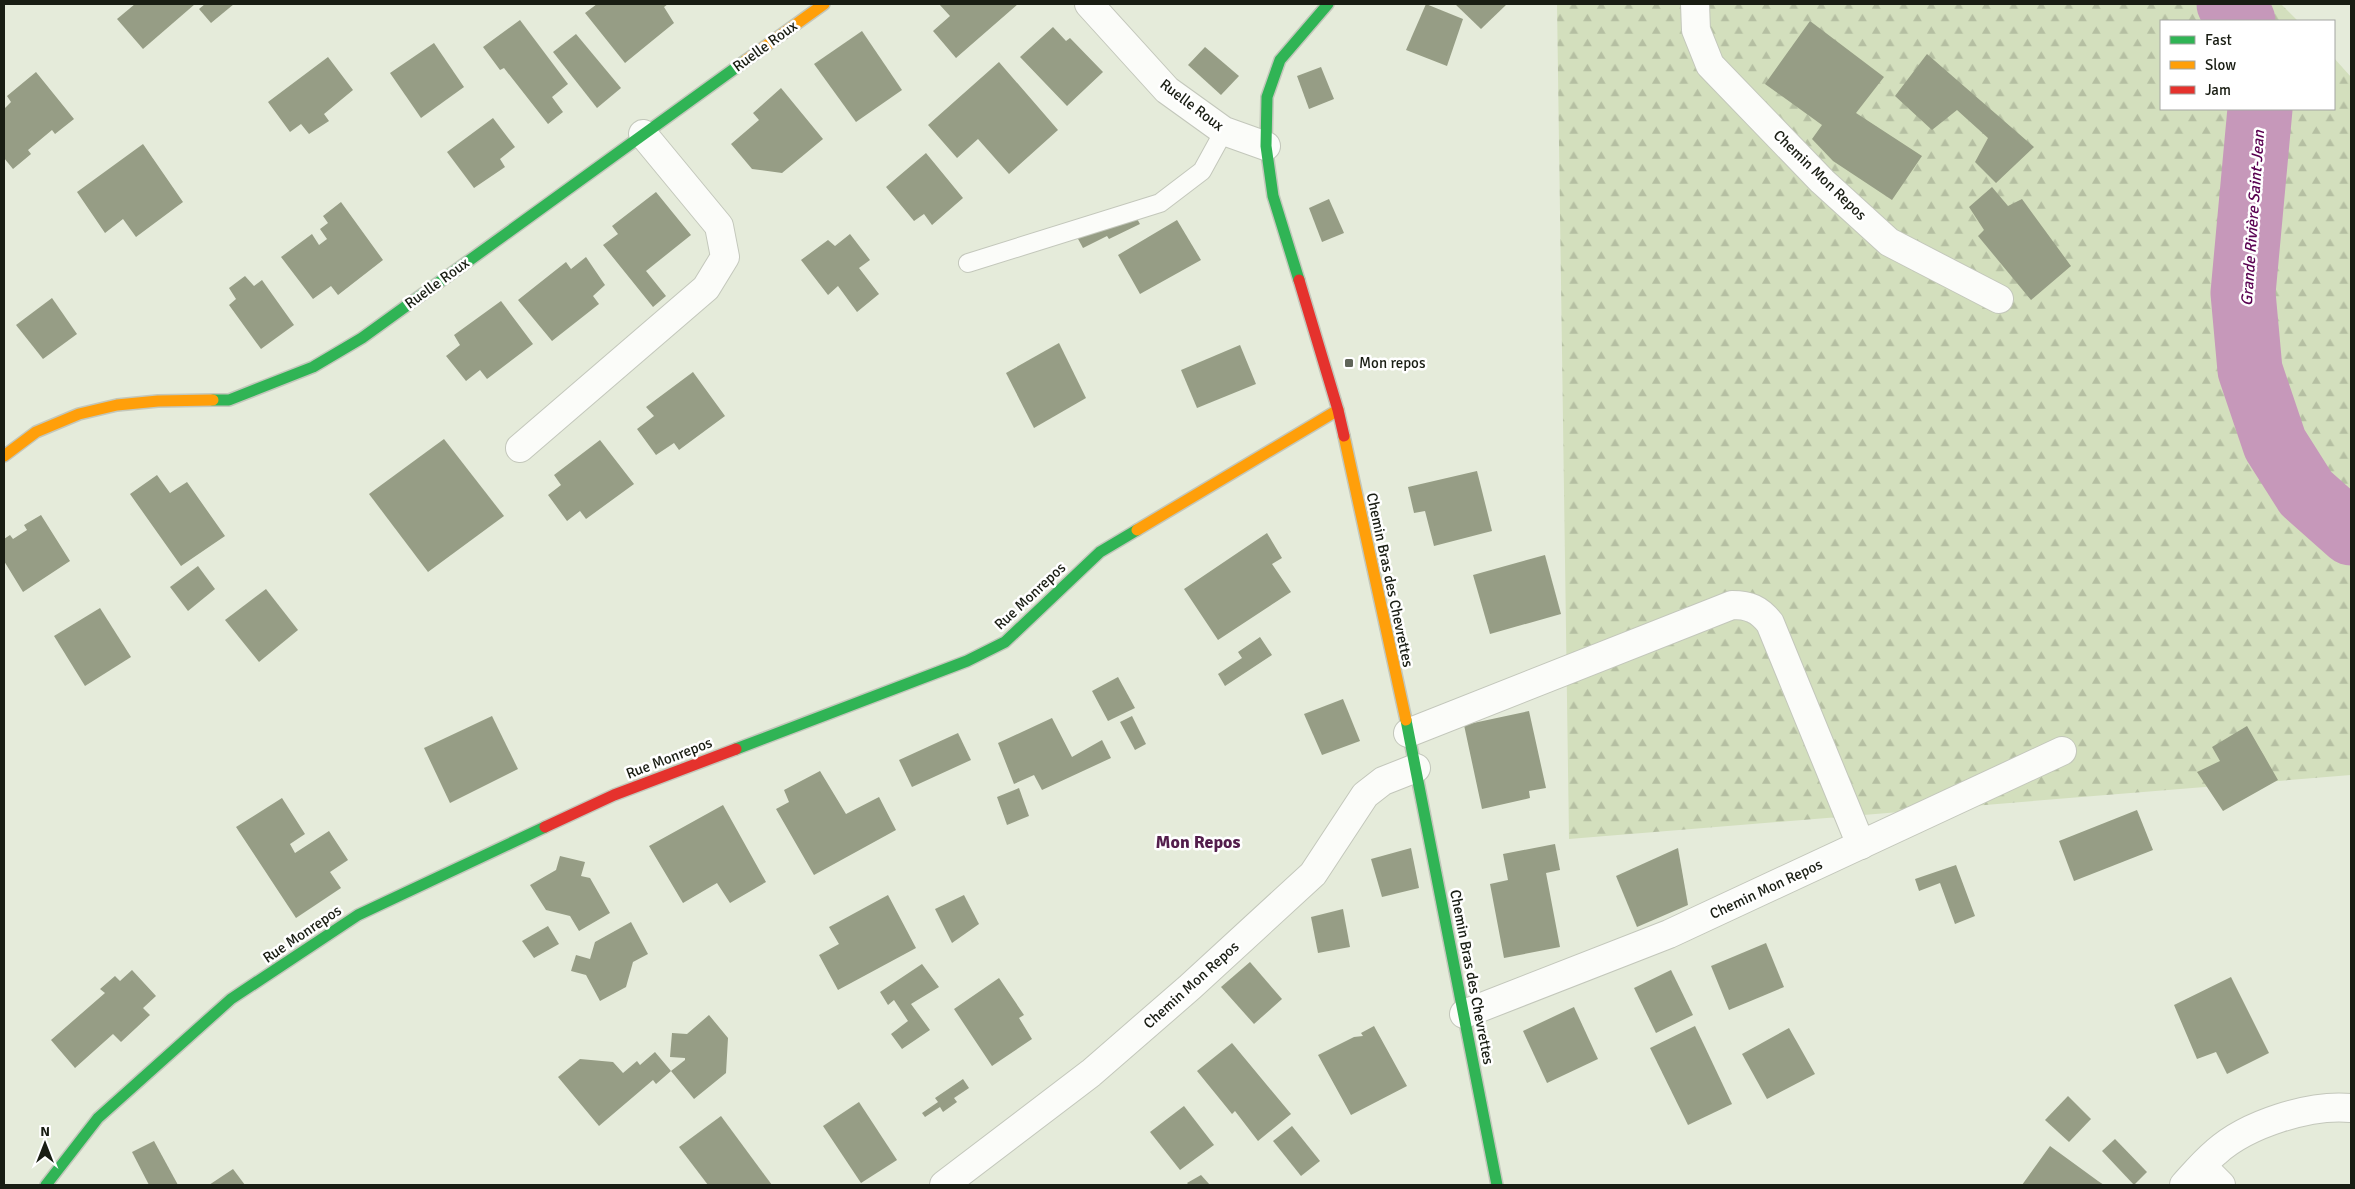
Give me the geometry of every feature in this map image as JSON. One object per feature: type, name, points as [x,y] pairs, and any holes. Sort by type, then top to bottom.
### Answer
[{"type":"street","name":"Ruelle Roux","points":[[4,456],[36,432],[79,414],[117,405],[158,401],[229,400],[313,367],[362,338],[824,4]]},
{"type":"street","name":"Ruelle Roux","points":[[1089,4],[1166,90],[1224,131],[1266,146]]},
{"type":"street","name":"Chemin Bras des Chevrettes","points":[[1328,4],[1280,60],[1267,97],[1266,146],[1274,196],[1338,410],[1416,768],[1497,1185]]},
{"type":"street","name":"Chemin Mon Repos","points":[[1695,4],[1696,30],[1710,65],[1822,181],[1889,242],[1999,299]]},
{"type":"street","points":[[520,448],[706,288],[725,256],[719,226],[643,134]]},
{"type":"street","name":"Rue Monrepos","points":[[46,1185],[98,1118],[232,999],[358,915],[614,795],[957,665],[1005,642],[1100,552],[1338,410]]},
{"type":"street","points":[[1408,733],[1732,605],[1748,605],[1762,612],[1770,623],[1861,845]]},
{"type":"street","name":"Chemin Mon Repos","points":[[1464,1014],[1669,934],[2062,751]]},
{"type":"street","name":"Chemin Mon Repos","points":[[944,1185],[1091,1073],[1182,993],[1313,874],[1365,795],[1383,781],[1416,768]]},
{"type":"street","points":[[2221,1185],[2193,1176],[2216,1151],[2244,1133],[2272,1120],[2308,1111],[2342,1107],[2351,1108]]},
{"type":"lane","points":[[968,262],[1160,203],[1202,171],[1224,131]]},
{"type":"green space","points":[[1557,4],[2281,4],[2297,20],[2160,20],[2160,110],[2335,110],[2335,59],[2351,77],[2351,775],[1569,839]]},
{"type":"building","points":[[135,4],[195,4],[143,49],[117,19]]},
{"type":"building","points":[[205,4],[234,4],[211,23],[199,9]]},
{"type":"building","points":[[597,4],[668,4],[664,7],[674,23],[625,63],[585,13]]},
{"type":"building","points":[[939,4],[1018,4],[956,58],[933,31],[950,16]]},
{"type":"building","points":[[1426,4],[1463,19],[1447,66],[1406,50]]},
{"type":"building","points":[[1455,4],[1507,4],[1481,29]]},
{"type":"building","points":[[520,20],[568,84],[552,97],[563,112],[548,124],[504,68],[500,70],[483,47]]},
{"type":"building","points":[[1810,21],[1884,77],[1856,113],[1922,156],[1892,200],[1833,161],[1812,139],[1822,125],[1765,84]]},
{"type":"building","points":[[1053,27],[1066,41],[1070,38],[1103,72],[1067,106],[1020,57]]},
{"type":"building","points":[[862,31],[902,90],[856,122],[814,64]]},
{"type":"building","points":[[576,34],[621,88],[597,108],[553,52]]},
{"type":"building","points":[[434,43],[464,87],[421,118],[390,73]]},
{"type":"building","points":[[1205,47],[1239,76],[1221,95],[1188,65]]},
{"type":"building","points":[[1927,54],[2034,147],[1996,183],[1975,162],[1988,138],[1957,110],[1932,130],[1895,96]]},
{"type":"building","points":[[328,57],[353,90],[324,114],[329,121],[309,134],[301,124],[290,132],[268,102]]},
{"type":"building","points":[[999,62],[1058,130],[1009,174],[978,139],[957,158],[928,125]]},
{"type":"building","points":[[1321,67],[1334,99],[1309,109],[1297,76]]},
{"type":"building","points":[[36,72],[74,119],[55,134],[52,130],[28,150],[31,154],[13,169],[4,158],[4,109],[11,102],[7,96]]},
{"type":"building","points":[[781,88],[823,139],[782,173],[752,169],[731,144],[759,120],[753,113]]},
{"type":"building","points":[[493,118],[515,147],[500,159],[505,167],[474,188],[447,152]]},
{"type":"building","points":[[143,144],[183,202],[136,237],[123,219],[105,233],[77,192]]},
{"type":"building","points":[[926,153],[963,198],[932,225],[924,214],[914,221],[886,187]]},
{"type":"building","points":[[1992,187],[2008,206],[2022,199],[2071,266],[2031,300],[1978,236],[1984,230],[1969,207]]},
{"type":"building","points":[[656,192],[691,235],[646,271],[666,296],[653,307],[603,245],[618,234],[612,226]]},
{"type":"building","points":[[1329,199],[1344,233],[1322,242],[1309,208]]},
{"type":"building","points":[[341,202],[383,260],[338,295],[331,286],[313,299],[281,257],[312,234],[319,245],[327,239],[320,229],[328,223],[323,216]]},
{"type":"building","points":[[1136,217],[1140,224],[1109,239],[1107,236],[1083,248],[1077,237]]},
{"type":"building","points":[[1177,220],[1201,260],[1140,294],[1118,255]]},
{"type":"building","points":[[850,234],[870,260],[859,268],[879,294],[857,312],[838,286],[828,295],[801,260],[828,240],[835,246]]},
{"type":"building","points":[[586,257],[605,285],[593,296],[599,304],[552,341],[518,300],[566,262],[571,269]]},
{"type":"building","points":[[245,276],[254,286],[262,280],[294,325],[261,349],[229,305],[236,299],[229,288]]},
{"type":"building","points":[[52,298],[77,334],[43,359],[16,325]]},
{"type":"building","points":[[501,301],[533,344],[487,379],[480,370],[466,381],[446,356],[460,345],[454,335]]},
{"type":"building","points":[[1059,343],[1086,398],[1034,428],[1006,373]]},
{"type":"building","points":[[1240,345],[1256,384],[1197,408],[1181,370]]},
{"type":"building","points":[[693,372],[725,416],[679,450],[674,443],[656,455],[637,429],[654,416],[646,407]]},
{"type":"building","points":[[444,439],[504,516],[428,572],[369,494]]},
{"type":"building","points":[[600,440],[634,484],[586,519],[580,511],[567,521],[548,495],[561,485],[554,475]]},
{"type":"building","points":[[1477,471],[1492,531],[1434,546],[1425,511],[1414,513],[1408,487]]},
{"type":"building","points":[[157,475],[170,493],[187,482],[225,536],[181,566],[130,494]]},
{"type":"building","points":[[41,515],[70,561],[23,592],[4,561],[4,539],[10,535],[13,539],[27,530],[24,525]]},
{"type":"building","points":[[1267,533],[1282,558],[1272,564],[1291,592],[1218,640],[1184,589]]},
{"type":"building","points":[[1545,555],[1561,614],[1490,634],[1473,575]]},
{"type":"building","points":[[198,566],[215,589],[188,611],[170,587]]},
{"type":"building","points":[[266,589],[298,630],[259,662],[225,620]]},
{"type":"building","points":[[100,608],[131,657],[85,686],[54,636]]},
{"type":"building","points":[[1260,637],[1272,655],[1225,686],[1218,674],[1242,658],[1238,652]]},
{"type":"building","points":[[1118,677],[1135,708],[1108,721],[1092,691]]},
{"type":"building","points":[[1343,699],[1360,741],[1322,755],[1304,714]]},
{"type":"building","points":[[1529,711],[1546,788],[1529,791],[1530,798],[1482,809],[1464,725]]},
{"type":"building","points":[[492,716],[518,769],[450,803],[424,748]]},
{"type":"building","points":[[1132,716],[1146,744],[1135,750],[1120,722]]},
{"type":"building","points":[[1052,718],[1072,757],[1102,740],[1111,758],[1042,790],[1034,775],[1014,784],[998,743]]},
{"type":"building","points":[[2247,726],[2278,780],[2223,811],[2197,772],[2220,761],[2212,747]]},
{"type":"building","points":[[958,733],[971,760],[912,787],[899,760]]},
{"type":"building","points":[[820,771],[846,814],[879,797],[896,830],[814,875],[776,809],[789,802],[784,790]]},
{"type":"building","points":[[1019,788],[1029,816],[1007,825],[997,797]]},
{"type":"building","points":[[282,798],[305,834],[290,844],[295,853],[329,831],[348,860],[330,872],[341,888],[296,918],[236,827]]},
{"type":"building","points":[[723,805],[766,882],[730,903],[717,883],[683,903],[649,846]]},
{"type":"building","points":[[2137,810],[2153,850],[2074,881],[2059,841]]},
{"type":"building","points":[[1555,844],[1560,870],[1546,873],[1560,947],[1504,958],[1490,884],[1508,880],[1503,854]]},
{"type":"building","points":[[1411,848],[1419,888],[1382,897],[1371,859]]},
{"type":"building","points":[[1678,848],[1688,905],[1637,927],[1616,876]]},
{"type":"building","points":[[560,856],[585,862],[581,876],[590,878],[610,913],[579,931],[570,916],[546,910],[530,885],[556,870]]},
{"type":"building","points":[[1956,865],[1975,916],[1955,924],[1940,883],[1919,891],[1915,879]]},
{"type":"building","points":[[888,895],[916,948],[838,990],[819,955],[839,944],[829,927]]},
{"type":"building","points":[[964,895],[979,924],[952,943],[935,909]]},
{"type":"building","points":[[1343,909],[1350,947],[1318,953],[1311,917]]},
{"type":"building","points":[[631,922],[648,954],[633,962],[626,987],[600,1001],[586,975],[571,971],[576,955],[590,959],[595,942]]},
{"type":"building","points":[[548,926],[559,944],[534,958],[522,941]]},
{"type":"building","points":[[1766,943],[1784,987],[1729,1010],[1711,966]]},
{"type":"building","points":[[1250,962],[1282,999],[1254,1024],[1221,987]]},
{"type":"building","points":[[922,964],[939,987],[911,1004],[930,1030],[902,1049],[891,1034],[908,1021],[894,1000],[888,1005],[880,992]]},
{"type":"building","points":[[132,970],[156,996],[143,1008],[150,1015],[121,1042],[113,1034],[75,1068],[51,1040],[105,993],[100,989],[115,976],[120,981]]},
{"type":"building","points":[[1671,970],[1693,1015],[1656,1033],[1634,988]]},
{"type":"building","points":[[2231,977],[2269,1053],[2227,1074],[2216,1052],[2197,1059],[2174,1005]]},
{"type":"building","points":[[999,978],[1024,1015],[1019,1018],[1032,1039],[992,1066],[954,1009]]},
{"type":"building","points":[[1574,1007],[1598,1059],[1547,1083],[1523,1031]]},
{"type":"building","points":[[709,1015],[728,1038],[726,1073],[694,1099],[671,1071],[685,1060],[685,1058],[670,1057],[672,1033],[687,1034]]},
{"type":"building","points":[[1374,1026],[1407,1086],[1351,1115],[1318,1055],[1354,1037],[1363,1036],[1361,1033]]},
{"type":"building","points":[[1695,1026],[1732,1104],[1688,1125],[1650,1048]]},
{"type":"building","points":[[1789,1028],[1815,1074],[1767,1099],[1742,1054]]},
{"type":"building","points":[[1232,1043],[1291,1114],[1258,1141],[1235,1111],[1232,1114],[1197,1071]]},
{"type":"building","points":[[655,1052],[671,1071],[656,1084],[653,1080],[599,1126],[558,1077],[580,1059],[613,1062],[623,1073],[637,1061],[640,1065]]},
{"type":"building","points":[[963,1079],[969,1088],[954,1098],[957,1102],[943,1112],[940,1107],[925,1117],[922,1113],[938,1102],[935,1098]]},
{"type":"building","points":[[2068,1096],[2091,1119],[2069,1142],[2045,1120]]},
{"type":"building","points":[[859,1102],[897,1160],[861,1183],[823,1126]]},
{"type":"building","points":[[1184,1106],[1214,1145],[1180,1170],[1150,1132]]},
{"type":"building","points":[[721,1116],[772,1185],[708,1185],[679,1147]]},
{"type":"building","points":[[1292,1126],[1320,1161],[1301,1176],[1273,1141]]},
{"type":"building","points":[[2115,1139],[2147,1172],[2134,1185],[2102,1151]]},
{"type":"building","points":[[154,1141],[178,1185],[149,1185],[132,1152]]},
{"type":"building","points":[[2050,1146],[2098,1181],[2104,1185],[2022,1185]]},
{"type":"building","points":[[233,1169],[245,1185],[209,1185]]},
{"type":"building","points":[[1201,1175],[1210,1185],[1189,1185],[1187,1183]]},
{"type":"waterway","name":"Grande Rivière Saint-Jean","points":[[2229,4],[2242,20]]},
{"type":"waterway","name":"Grande Rivière Saint-Jean","points":[[2260,110],[2243,293],[2250,370],[2275,444],[2306,493],[2351,533]]},
{"type":"traffic: fast","points":[[1299,280],[1273,196],[1266,146],[1267,97],[1280,60],[1328,4]]},
{"type":"traffic: fast","points":[[213,400],[229,400],[313,367],[362,338],[745,61]]},
{"type":"traffic: fast","points":[[736,749],[967,661],[1005,642],[1100,552],[1137,530]]},
{"type":"traffic: fast","points":[[1406,720],[1497,1185]]},
{"type":"traffic: fast","points":[[46,1185],[98,1118],[231,999],[358,915],[545,827]]},
{"type":"traffic: slow","points":[[745,61],[824,4]]},
{"type":"traffic: slow","points":[[4,456],[36,432],[79,414],[117,405],[158,401],[213,400]]},
{"type":"traffic: slow","points":[[1137,530],[1338,410]]},
{"type":"traffic: slow","points":[[1344,436],[1406,720]]},
{"type":"traffic: jam","points":[[1299,280],[1344,436]]},
{"type":"traffic: jam","points":[[545,827],[614,795],[736,749]]},
{"type":"place","name":"Mon repos","points":[[1349,363]]},
{"type":"district","name":"Mon Repos","points":[[1198,842]]}]
